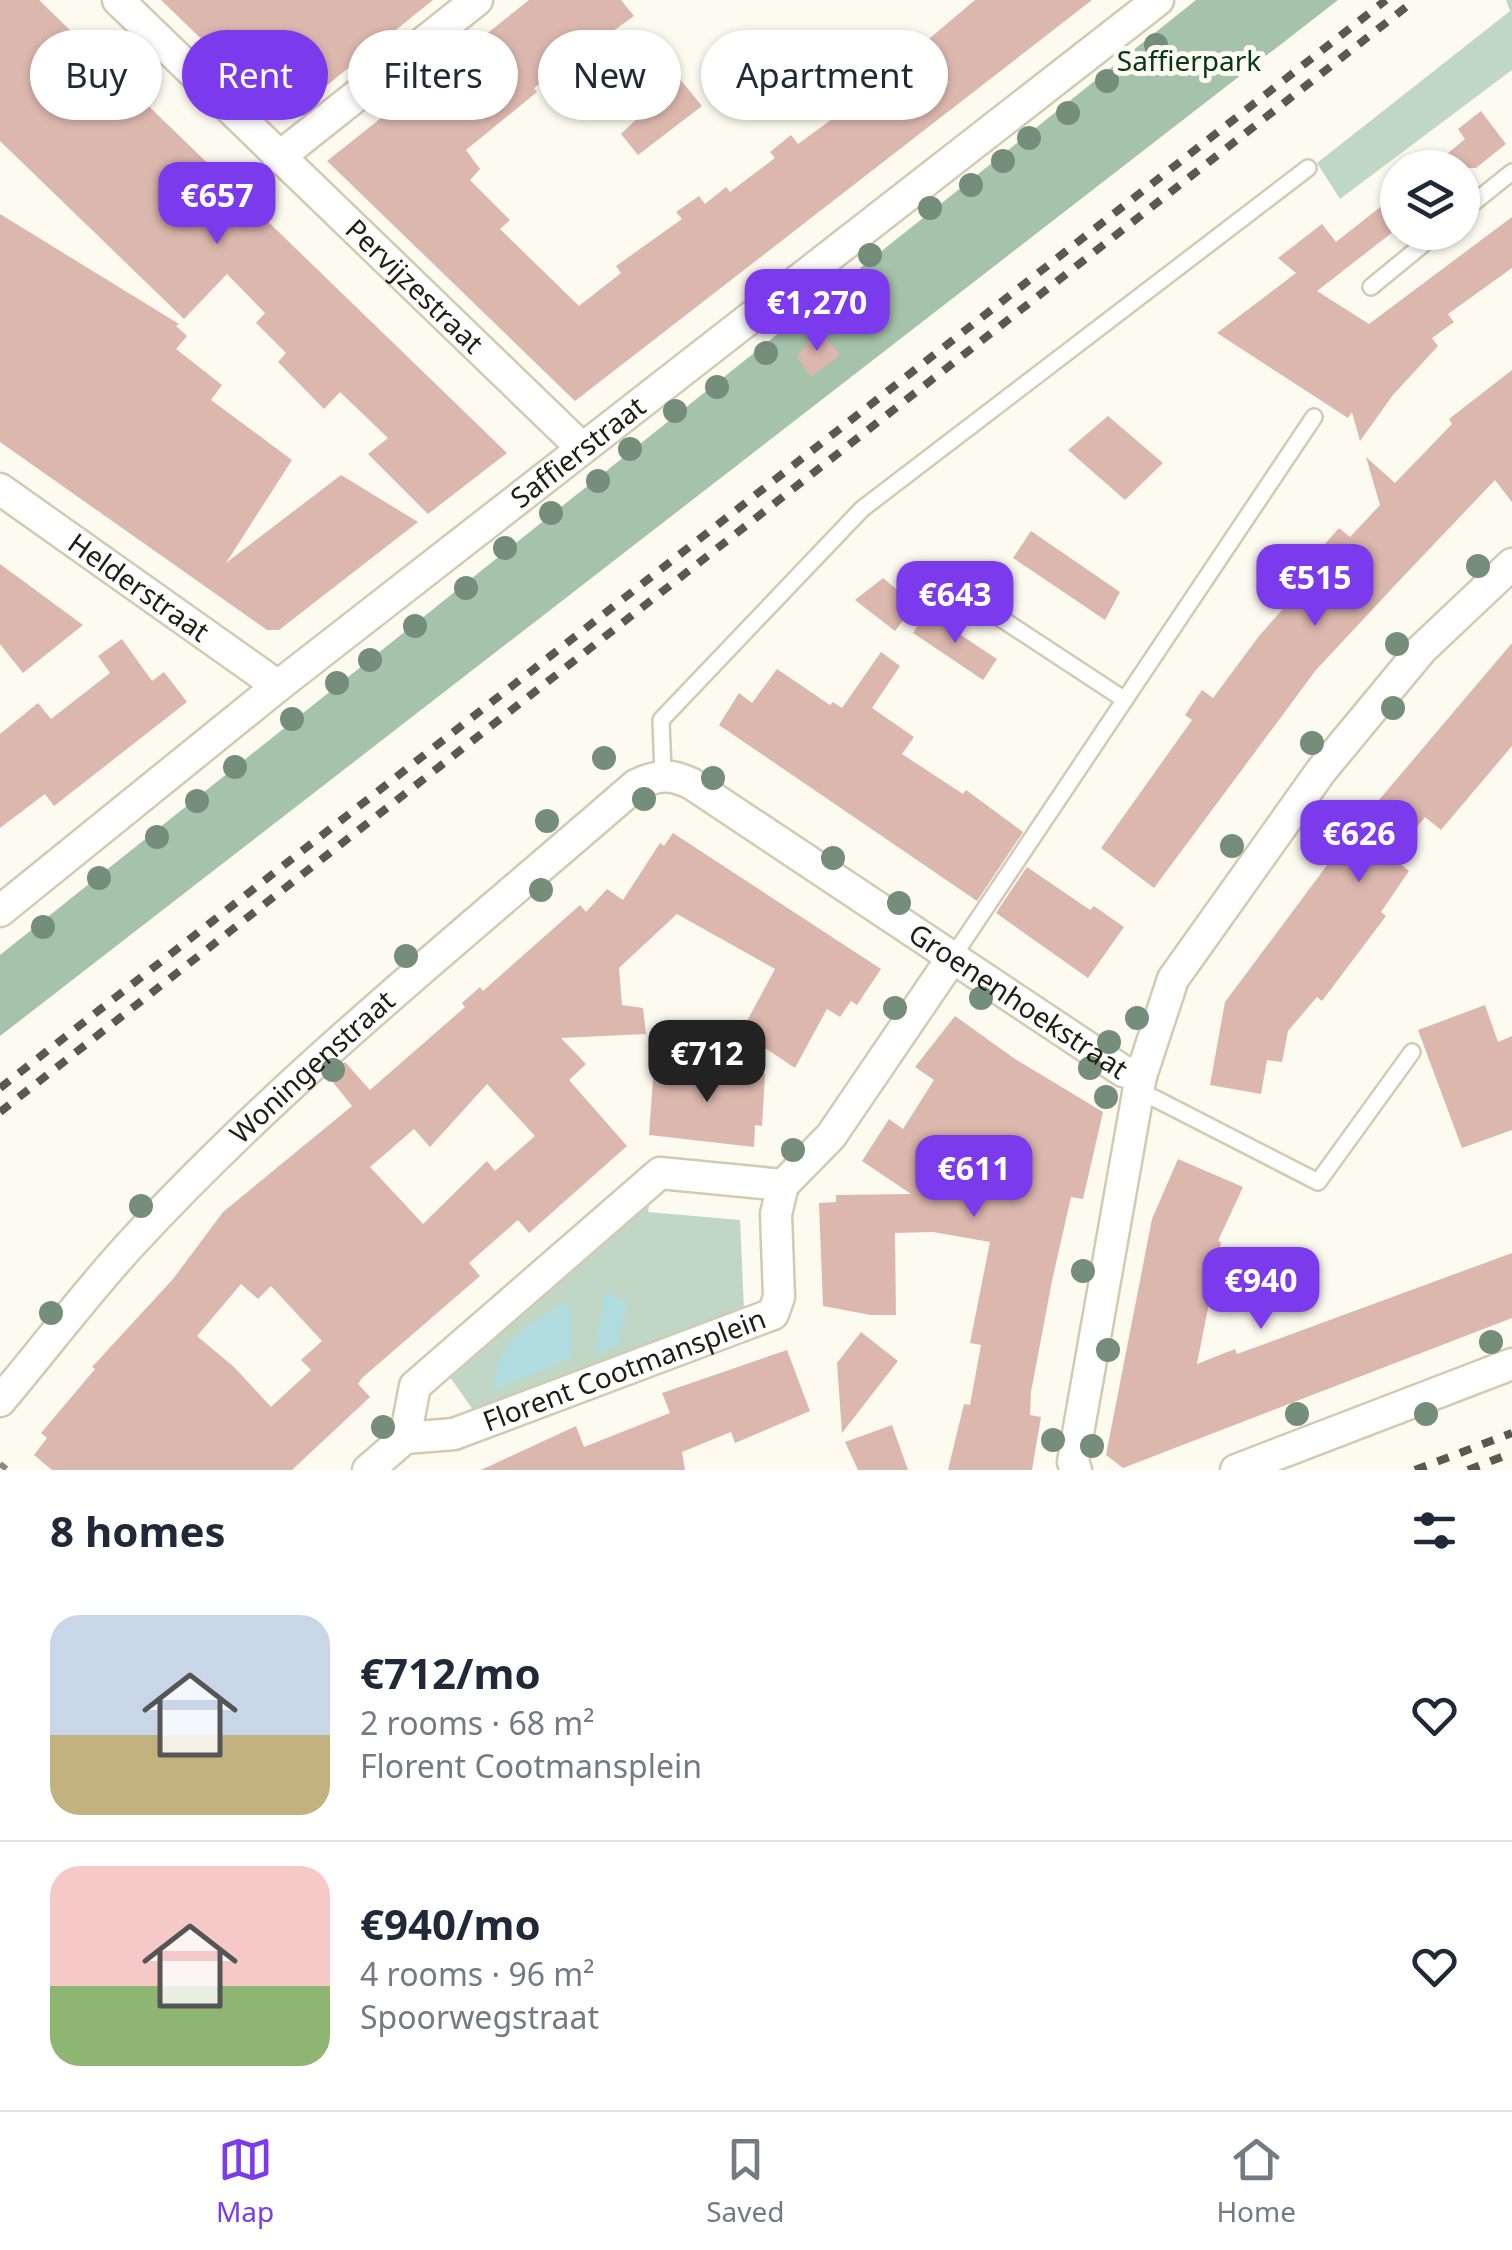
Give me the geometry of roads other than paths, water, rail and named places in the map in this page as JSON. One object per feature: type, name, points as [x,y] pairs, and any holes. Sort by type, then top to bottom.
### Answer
[{"type":"street","name":"Pervijzestraat","points":[[118,0],[582,448]]},
{"type":"street","points":[[278,158],[476,0]]},
{"type":"street","name":"Saffierstraat","points":[[0,911],[278,686],[1158,0]]},
{"type":"street","name":"Helderstraat","points":[[0,489],[278,686]]},
{"type":"street","points":[[1139,1086],[1173,979],[1321,771],[1422,649],[1512,564]]},
{"type":"street","name":"Groenenhoekstraat","points":[[663,775],[692,784],[1123,1070],[1139,1086],[1073,1462],[1076,1470]]},
{"type":"street","name":"Woningenstraat","points":[[0,1401],[130,1245],[306,1073],[636,786],[663,775]]},
{"type":"street","points":[[368,1470],[405,1438],[415,1386],[660,1172],[783,1185],[831,1136],[952,958]]},
{"type":"street","name":"Florent Cootmansplein","points":[[405,1438],[454,1434],[773,1314],[779,1297],[776,1214],[783,1185]]},
{"type":"street","points":[[1236,1470],[1512,1364]]},
{"type":"lane","points":[[663,775],[660,720],[836,532],[1308,168]]},
{"type":"lane","points":[[1480,198],[1512,172]]},
{"type":"lane","points":[[1372,287],[1416,250]]},
{"type":"lane","points":[[952,958],[1314,417]]},
{"type":"lane","points":[[953,587],[1125,700]]},
{"type":"lane","points":[[1139,1086],[1154,1098],[1318,1182],[1412,1052]]},
{"type":"water","points":[[604,1291],[628,1303],[618,1344],[594,1355]]},
{"type":"water","points":[[563,1304],[573,1310],[571,1358],[494,1390],[495,1374],[506,1349],[525,1329]]},
{"type":"railway","points":[[0,1088],[1386,0]]},
{"type":"railway","points":[[0,1112],[1415,0]]},
{"type":"railway","points":[[1415,1470],[1512,1433]]},
{"type":"railway","points":[[1468,1470],[1512,1453]]},
{"type":"park label","name":"Saffierpark","points":[[1189,61]]}]
